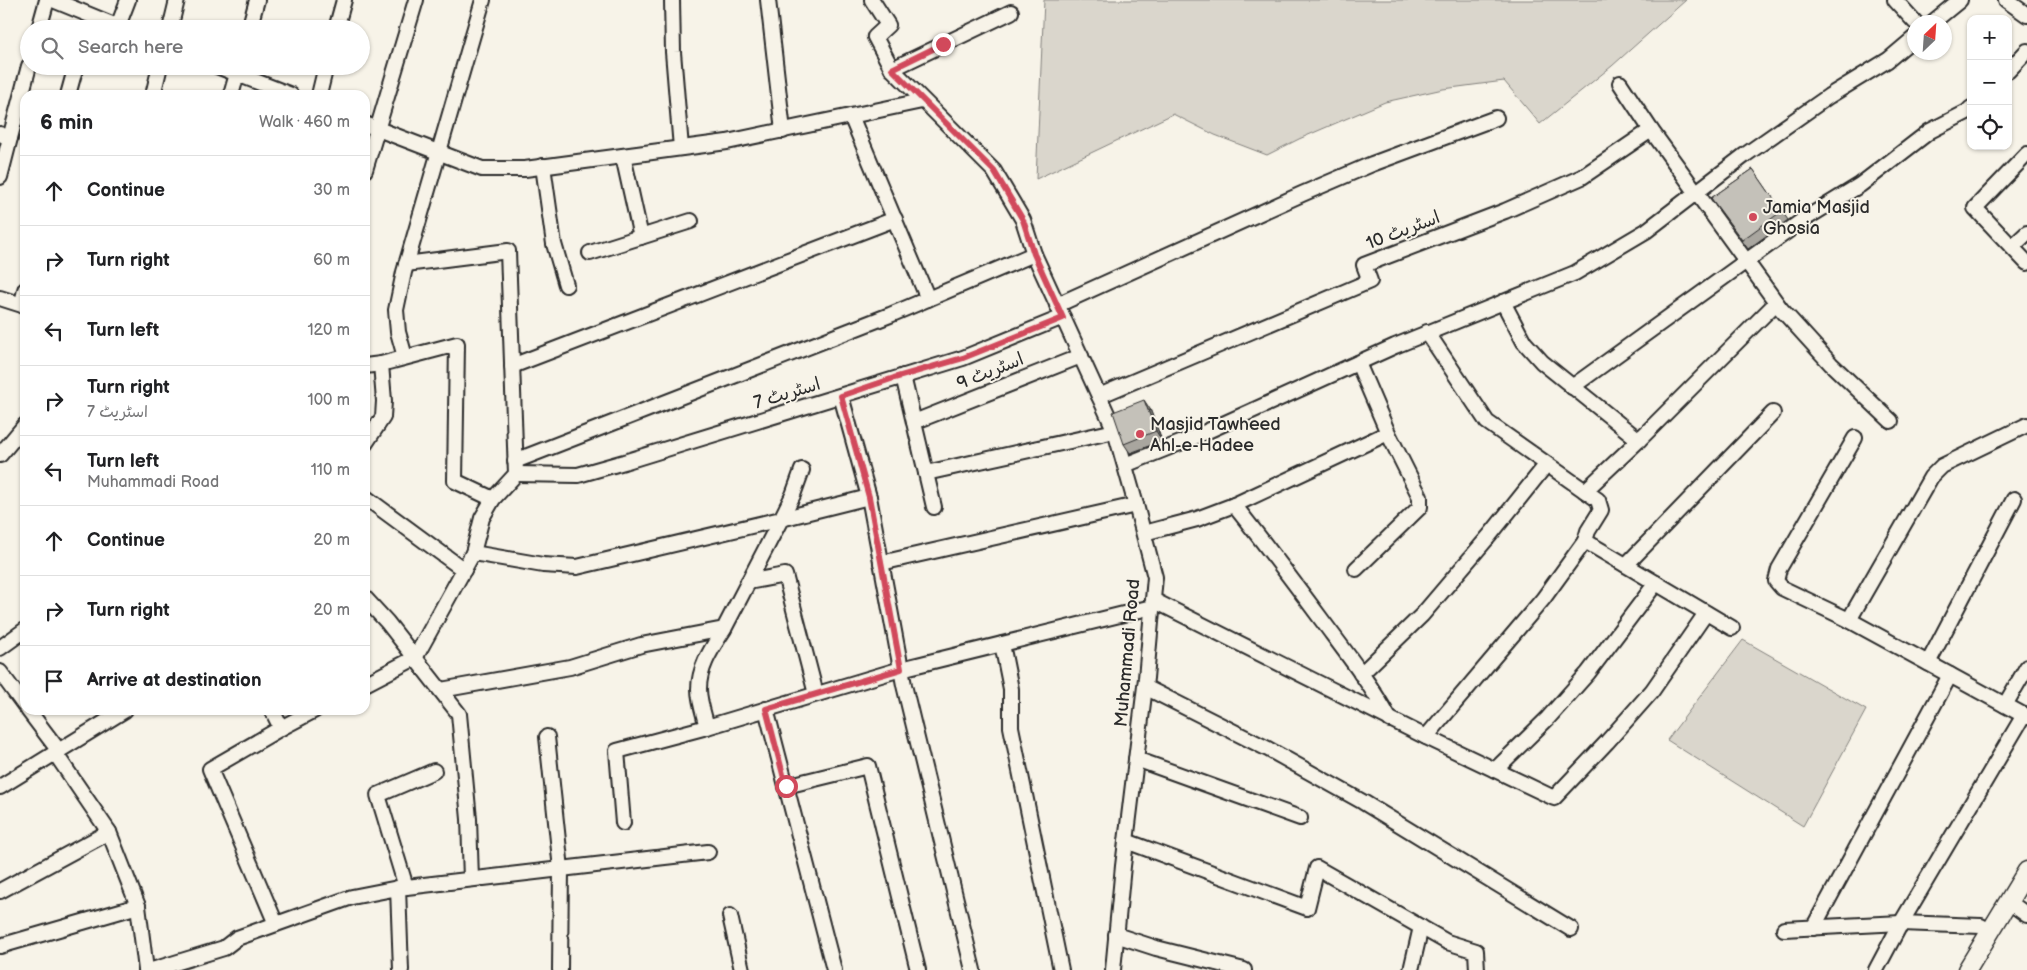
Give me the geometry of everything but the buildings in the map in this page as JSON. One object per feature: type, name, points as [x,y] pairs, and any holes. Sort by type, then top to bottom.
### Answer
[{"type":"street","points":[[41,20],[47,0]]},
{"type":"street","points":[[53,0],[101,20]]},
{"type":"street","points":[[123,20],[128,0]]},
{"type":"street","points":[[172,20],[176,0]]},
{"type":"street","points":[[251,20],[257,0]]},
{"type":"street","points":[[338,20],[344,0]]},
{"type":"street","points":[[416,0],[371,126],[482,170],[525,169],[727,142],[922,101]]},
{"type":"street","points":[[405,357],[398,332],[396,310],[406,264],[484,0]]},
{"type":"street","points":[[672,0],[673,52],[681,148]]},
{"type":"street","points":[[768,0],[783,130]]},
{"type":"street","name":"Muhammadi Road","points":[[872,0],[888,24],[875,38],[892,69],[994,171],[1023,220],[1034,254],[1114,431],[1144,533],[1154,577],[1145,687],[1126,841],[1113,970]]},
{"type":"street","points":[[1895,0],[1909,15]]},
{"type":"street","points":[[1942,15],[1960,0]]},
{"type":"street","points":[[2006,0],[2027,14]]},
{"type":"street","points":[[892,69],[1011,12]]},
{"type":"street","points":[[88,20],[89,15]]},
{"type":"street","points":[[1125,465],[1190,439],[1427,332],[1575,273],[1646,231],[1745,154],[1829,96],[1888,60],[1907,44]]},
{"type":"street","points":[[2012,67],[2027,51]]},
{"type":"street","points":[[21,90],[26,75]]},
{"type":"street","points":[[69,90],[74,75]]},
{"type":"street","points":[[154,90],[158,75]]},
{"type":"street","points":[[232,90],[237,75]]},
{"type":"street","points":[[249,75],[280,90]]},
{"type":"street","points":[[320,90],[324,75]]},
{"type":"street","points":[[1620,83],[1651,130],[1776,303],[1831,364],[1891,421]]},
{"type":"street","points":[[0,177],[5,136],[20,92]]},
{"type":"street","points":[[1572,387],[1803,220],[1860,186],[1930,131],[1967,111]]},
{"type":"street","points":[[851,116],[928,298]]},
{"type":"street","name":"اسٹریٹ 7","points":[[516,467],[578,474],[963,358],[1302,194],[1372,164],[1496,118]]},
{"type":"street","name":"اسٹریٹ 10","points":[[1098,396],[1370,282],[1364,265],[1505,211],[1582,177],[1651,130]]},
{"type":"street","points":[[2027,154],[1975,208],[2027,263]]},
{"type":"street","points":[[623,156],[641,237]]},
{"type":"street","points":[[543,166],[554,244],[566,285]]},
{"type":"street","points":[[512,366],[895,219]]},
{"type":"street","points":[[590,253],[691,220]]},
{"type":"street","points":[[2012,248],[2027,233]]},
{"type":"street","points":[[406,264],[508,251],[516,467]]},
{"type":"street","points":[[370,681],[415,658],[473,552],[482,518],[492,499],[516,467],[1034,254]]},
{"type":"street","points":[[0,298],[20,305]]},
{"type":"street","points":[[1503,302],[1524,342],[1542,362],[1639,440]]},
{"type":"street","points":[[1585,491],[1639,440],[1776,303]]},
{"type":"street","points":[[1426,737],[1543,599],[1585,541],[1588,531],[1601,510],[1598,500],[1486,422],[1427,332]]},
{"type":"street","points":[[370,365],[457,344],[455,481],[492,499]]},
{"type":"street","name":"اسٹریٹ 9","points":[[914,422],[1080,356]]},
{"type":"street","points":[[1356,569],[1420,507],[1420,497],[1388,433],[1358,363]]},
{"type":"street","points":[[370,436],[383,417],[384,401],[381,364]]},
{"type":"street","points":[[902,376],[934,507]]},
{"type":"street","points":[[841,396],[869,497],[901,669],[972,970]]},
{"type":"street","points":[[1626,565],[1773,413]]},
{"type":"street","points":[[1849,620],[1930,477],[1942,466],[2027,425]]},
{"type":"street","points":[[0,455],[20,431]]},
{"type":"street","points":[[926,472],[1114,431]]},
{"type":"street","points":[[1144,533],[1197,519],[1234,505],[1388,433]]},
{"type":"street","points":[[1855,438],[1780,569],[1776,581],[1782,588],[1849,620],[2025,716],[1901,923],[1876,970]]},
{"type":"street","points":[[1361,674],[1422,615],[1546,465]]},
{"type":"street","points":[[707,727],[699,690],[700,675],[709,654],[724,629],[793,495],[802,470]]},
{"type":"street","points":[[473,552],[544,565],[577,567],[869,497]]},
{"type":"street","points":[[1928,663],[2014,499]]},
{"type":"street","points":[[370,501],[464,570]]},
{"type":"street","points":[[881,563],[1136,505]]},
{"type":"street","points":[[1234,505],[1267,545],[1361,674],[1381,702],[1390,720]]},
{"type":"street","points":[[1585,541],[1732,628]]},
{"type":"street","points":[[748,582],[785,575],[816,694]]},
{"type":"street","points":[[1495,770],[1548,718],[1588,674],[1656,583]]},
{"type":"street","points":[[370,603],[387,622],[459,714],[469,819],[471,879]]},
{"type":"street","points":[[622,823],[617,751],[707,727],[901,669],[1002,644],[1152,603],[1554,798],[1652,691],[1706,613]]},
{"type":"street","points":[[441,690],[570,667],[641,645],[724,629]]},
{"type":"street","points":[[0,648],[20,634]]},
{"type":"street","points":[[1002,644],[1010,689],[1011,727],[1061,970]]},
{"type":"street","points":[[2005,706],[2027,667]]},
{"type":"street","points":[[0,672],[20,699]]},
{"type":"street","points":[[1813,928],[1950,675]]},
{"type":"street","points":[[1145,687],[1268,748],[1363,802],[1571,929]]},
{"type":"street","points":[[766,709],[834,970]]},
{"type":"street","points":[[31,715],[109,832],[138,906],[146,970]]},
{"type":"street","points":[[0,787],[118,715]]},
{"type":"street","points":[[274,715],[281,728]]},
{"type":"street","points":[[276,924],[210,769],[306,715]]},
{"type":"street","points":[[547,737],[561,869],[560,970]]},
{"type":"street","points":[[1136,759],[1300,818]]},
{"type":"street","points":[[786,786],[868,766],[918,970]]},
{"type":"street","points":[[401,970],[402,887],[378,795],[434,771]]},
{"type":"street","points":[[0,892],[109,832]]},
{"type":"street","points":[[1126,841],[1307,908],[1317,868],[1447,942],[1476,951],[1477,970]]},
{"type":"street","points":[[152,970],[224,948],[237,938],[352,896],[402,887],[708,852]]},
{"type":"street","points":[[1968,970],[2027,871]]},
{"type":"street","points":[[2009,902],[2027,915]]},
{"type":"street","points":[[0,946],[138,906]]},
{"type":"street","points":[[730,916],[742,970]]},
{"type":"street","points":[[1784,929],[1901,923],[1981,926],[1990,931]]},
{"type":"street","points":[[1411,970],[1421,927]]},
{"type":"street","points":[[1116,935],[1156,948],[1244,970]]},
{"type":"shaded area","points":[[1044,0],[1686,0],[1612,66],[1540,124],[1504,81],[1443,89],[1385,102],[1267,155],[1215,135],[1173,114],[1036,179]]},
{"type":"shaded area","points":[[1743,640],[1866,710],[1803,826],[1667,740]]},
{"type":"place","name":"Jamia Masjid Ghosia","points":[[1753,217]]},
{"type":"place","name":"Masjid Tawheed Ahl-e-Hadee","points":[[1140,434]]},
{"type":"route","points":[[786,786],[766,709],[901,669],[869,497],[841,396],[963,358],[1063,318],[1034,254],[1023,220],[994,171],[892,69],[943,44]]}]
